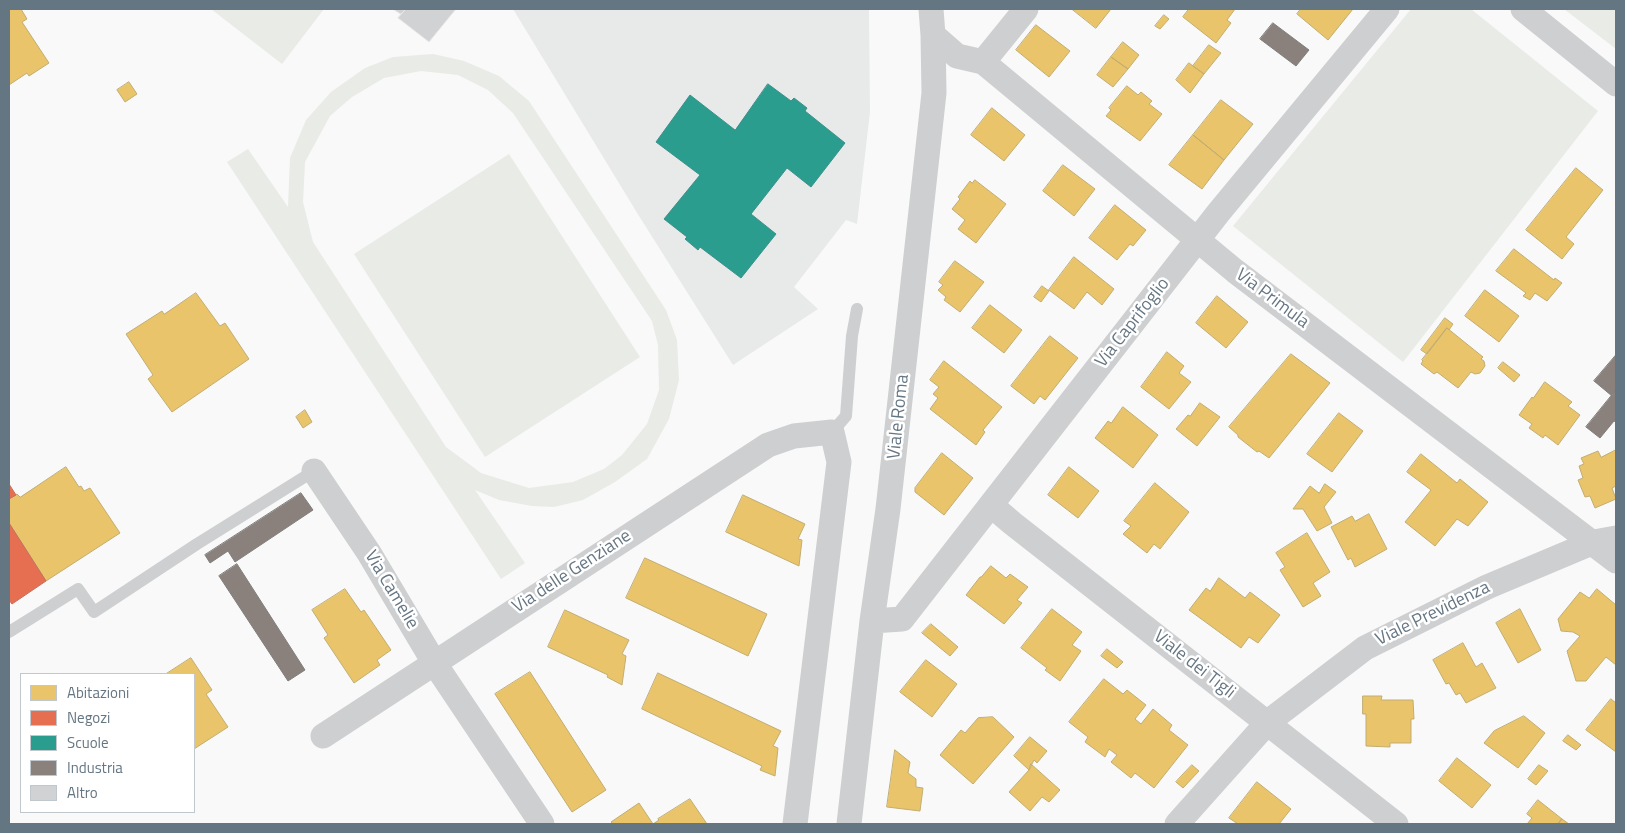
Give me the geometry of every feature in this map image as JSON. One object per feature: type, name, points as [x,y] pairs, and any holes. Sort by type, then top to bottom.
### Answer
[{"type":"street","name":"Viale Roma","points":[[849,824],[872,621],[888,509],[934,94],[931,9]]},
{"type":"street","points":[[983,62],[1026,9]]},
{"type":"street","name":"Via Caprifoglio","points":[[872,621],[902,619],[1198,239],[1387,9]]},
{"type":"street","points":[[1523,9],[1616,84]]},
{"type":"street","name":"Via Primula","points":[[933,35],[957,56],[983,62],[1235,271],[1605,540],[1616,560]]},
{"type":"street","points":[[795,824],[839,462],[832,432]]},
{"type":"street","name":"Via delle Genziane","points":[[323,736],[768,445],[794,436],[832,432]]},
{"type":"street","name":"Via Camelie","points":[[314,471],[369,552],[435,664],[542,824]]},
{"type":"street","name":"Viale dei Tigli","points":[[991,505],[1396,824]]},
{"type":"street","name":"Viale Previdenza","points":[[1177,824],[1268,722],[1365,648],[1486,587],[1605,540]]},
{"type":"lane","points":[[832,432],[846,416],[852,336],[857,309]]},
{"type":"lane","name":"Via Camelie","points":[[9,632],[78,588],[94,612],[197,544],[314,471]]},
{"type":"shaded area","points":[[211,9],[324,9],[282,64]]},
{"type":"shaded area","points":[[513,9],[869,9],[870,112],[857,224],[846,220],[794,287],[818,309],[733,365],[639,216]]},
{"type":"shaded area","points":[[1411,9],[1471,9],[1598,111],[1403,362],[1233,226]]},
{"type":"shaded area","points":[[1564,9],[1616,9],[1616,49]]},
{"type":"shaded area","points":[[433,54],[464,61],[499,76],[529,101],[666,310],[677,340],[679,380],[669,419],[647,459],[615,482],[583,500],[554,507],[532,506],[499,500],[475,490],[525,563],[501,579],[227,162],[248,149],[288,207],[290,158],[306,120],[331,92],[365,68],[393,57]],"holes":[[[421,71],[458,75],[488,90],[513,113],[652,321],[658,345],[659,390],[647,424],[622,455],[604,469],[573,482],[529,488],[481,473],[446,447],[313,242],[303,202],[305,162],[330,116],[352,97],[384,78]]]},
{"type":"shaded area","points":[[509,154],[640,357],[485,457],[354,254]]},
{"type":"building: Abitazioni","points":[[9,9],[21,9],[27,19],[22,22],[49,63],[29,76],[27,73],[9,85]]},
{"type":"building: Abitazioni","points":[[1072,9],[1111,9],[1096,28]]},
{"type":"building: Abitazioni","points":[[1189,9],[1235,9],[1227,20],[1231,23],[1216,43],[1183,17]]},
{"type":"building: Abitazioni","points":[[1301,9],[1353,9],[1328,40],[1297,14]]},
{"type":"building: Abitazioni","points":[[1164,15],[1169,19],[1160,29],[1155,26]]},
{"type":"building: Abitazioni","points":[[1036,25],[1070,51],[1049,77],[1016,50]]},
{"type":"building: Abitazioni","points":[[1123,42],[1139,55],[1128,69],[1111,57]]},
{"type":"building: Abitazioni","points":[[1209,45],[1221,53],[1204,74],[1193,66]]},
{"type":"building: Abitazioni","points":[[1111,57],[1128,69],[1113,87],[1097,75]]},
{"type":"building: Abitazioni","points":[[1189,63],[1204,74],[1190,93],[1176,80]]},
{"type":"building: Abitazioni","points":[[129,82],[137,94],[125,102],[117,90]]},
{"type":"building: Abitazioni","points":[[1127,86],[1138,95],[1141,92],[1152,101],[1149,104],[1162,114],[1140,141],[1106,116],[1111,110],[1109,108]]},
{"type":"building: Abitazioni","points":[[1221,100],[1253,124],[1224,160],[1193,135]]},
{"type":"building: Abitazioni","points":[[992,108],[1025,135],[1004,161],[971,135]]},
{"type":"building: Abitazioni","points":[[1193,135],[1224,160],[1202,189],[1169,165]]},
{"type":"building: Abitazioni","points":[[1063,165],[1095,189],[1074,216],[1043,191]]},
{"type":"building: Abitazioni","points":[[1576,168],[1603,190],[1566,237],[1574,244],[1562,259],[1526,230]]},
{"type":"building: Abitazioni","points":[[975,180],[1006,204],[976,243],[958,229],[965,220],[952,209],[970,181],[972,183]]},
{"type":"building: Abitazioni","points":[[1115,205],[1146,230],[1133,246],[1130,244],[1117,260],[1089,238]]},
{"type":"building: Abitazioni","points":[[1514,249],[1554,280],[1555,278],[1562,283],[1547,301],[1535,293],[1530,300],[1523,296],[1526,293],[1496,271]]},
{"type":"building: Abitazioni","points":[[1074,257],[1114,289],[1102,305],[1087,292],[1074,309],[1049,290]]},
{"type":"building: Abitazioni","points":[[955,261],[984,282],[960,312],[944,300],[946,297],[938,290],[943,285],[939,282]]},
{"type":"building: Abitazioni","points":[[1042,286],[1049,291],[1041,302],[1034,297]]},
{"type":"building: Abitazioni","points":[[1485,290],[1519,316],[1499,342],[1465,316]]},
{"type":"building: Abitazioni","points":[[196,293],[220,326],[225,323],[249,359],[172,412],[148,379],[153,375],[126,334],[162,311],[164,314]]},
{"type":"building: Abitazioni","points":[[1217,296],[1248,322],[1226,348],[1196,323]]},
{"type":"building: Abitazioni","points":[[990,305],[1022,330],[1004,353],[972,328]]},
{"type":"building: Abitazioni","points":[[1445,318],[1453,324],[1449,330],[1447,328],[1427,354],[1421,350]]},
{"type":"building: Abitazioni","points":[[1447,328],[1483,357],[1481,359],[1484,361],[1485,366],[1480,373],[1475,374],[1471,372],[1458,388],[1437,372],[1434,374],[1421,364],[1422,360]]},
{"type":"building: Abitazioni","points":[[1050,336],[1078,358],[1045,400],[1040,396],[1034,404],[1011,386]]},
{"type":"building: Abitazioni","points":[[1167,352],[1184,366],[1179,373],[1191,382],[1169,409],[1141,387]]},
{"type":"building: Abitazioni","points":[[1291,354],[1330,383],[1269,458],[1259,451],[1257,452],[1229,427]]},
{"type":"building: Abitazioni","points":[[944,361],[1002,407],[983,430],[985,432],[976,445],[930,409],[938,398],[933,394],[939,387],[930,380]]},
{"type":"building: Abitazioni","points":[[1503,362],[1520,375],[1514,382],[1498,368]]},
{"type":"building: Abitazioni","points":[[1545,382],[1572,402],[1568,406],[1580,415],[1558,445],[1545,435],[1543,438],[1529,428],[1532,424],[1519,415]]},
{"type":"building: Abitazioni","points":[[1200,403],[1220,417],[1197,446],[1176,429]]},
{"type":"building: Abitazioni","points":[[1123,407],[1158,435],[1133,468],[1095,438],[1108,421],[1111,423]]},
{"type":"building: Abitazioni","points":[[305,410],[312,422],[303,428],[296,417]]},
{"type":"building: Abitazioni","points":[[1339,413],[1363,431],[1332,472],[1307,454]]},
{"type":"building: Abitazioni","points":[[1616,450],[1616,486],[1612,488],[1616,499],[1595,508],[1590,496],[1585,497],[1578,480],[1583,478],[1579,466],[1584,464],[1581,458],[1598,451],[1601,457]]},
{"type":"building: Abitazioni","points":[[942,453],[973,478],[944,515],[915,492],[915,488]]},
{"type":"building: Abitazioni","points":[[1421,454],[1457,483],[1460,479],[1488,502],[1468,526],[1457,519],[1435,546],[1405,522],[1431,490],[1407,472]]},
{"type":"building: Abitazioni","points":[[66,467],[79,487],[81,486],[84,491],[90,488],[120,533],[46,581],[9,523],[9,499],[17,494],[20,497]]},
{"type":"building: Abitazioni","points":[[1069,467],[1099,491],[1078,518],[1048,495]]},
{"type":"building: Abitazioni","points":[[1155,483],[1189,512],[1160,549],[1154,544],[1147,553],[1123,534],[1131,526],[1124,521]]},
{"type":"building: Abitazioni","points":[[1325,484],[1336,492],[1324,507],[1332,523],[1317,531],[1303,509],[1293,509],[1310,486],[1319,493]]},
{"type":"building: Abitazioni","points":[[743,495],[805,524],[798,539],[802,540],[799,566],[726,532]]},
{"type":"building: Abitazioni","points":[[1369,514],[1387,549],[1355,567],[1351,558],[1348,560],[1331,527],[1352,516],[1355,521]]},
{"type":"building: Abitazioni","points":[[1307,533],[1330,572],[1313,583],[1321,596],[1303,607],[1280,570],[1285,567],[1276,553]]},
{"type":"building: Abitazioni","points":[[645,558],[767,614],[748,656],[626,598]]},
{"type":"building: Abitazioni","points":[[991,566],[1006,578],[1010,574],[1028,587],[1017,600],[1022,603],[1004,624],[966,595]]},
{"type":"building: Abitazioni","points":[[1219,578],[1245,598],[1250,592],[1280,615],[1258,643],[1249,637],[1241,648],[1189,610],[1206,588],[1210,591]]},
{"type":"building: Abitazioni","points":[[345,589],[361,612],[364,610],[391,650],[377,660],[380,665],[354,683],[324,638],[328,635],[312,610]]},
{"type":"building: Abitazioni","points":[[1597,589],[1616,605],[1616,665],[1606,657],[1586,681],[1576,681],[1567,651],[1580,636],[1573,632],[1561,631],[1558,619],[1580,592],[1589,598]]},
{"type":"building: Abitazioni","points":[[1052,609],[1082,632],[1072,645],[1081,651],[1060,681],[1045,670],[1047,668],[1021,648]]},
{"type":"building: Abitazioni","points":[[1520,609],[1541,650],[1518,663],[1496,623]]},
{"type":"building: Abitazioni","points":[[565,610],[629,640],[622,654],[626,656],[622,685],[607,677],[608,675],[548,647]]},
{"type":"building: Abitazioni","points":[[931,624],[958,647],[950,656],[922,633]]},
{"type":"building: Abitazioni","points":[[1463,643],[1476,667],[1482,663],[1496,688],[1466,703],[1460,693],[1456,695],[1449,683],[1446,684],[1433,660]]},
{"type":"building: Abitazioni","points":[[1107,649],[1123,662],[1117,668],[1101,656]]},
{"type":"building: Abitazioni","points":[[191,658],[212,690],[206,694],[228,727],[195,748],[195,673],[168,673]]},
{"type":"building: Abitazioni","points":[[926,660],[957,684],[932,717],[900,692]]},
{"type":"building: Abitazioni","points":[[530,672],[606,790],[572,812],[495,694]]},
{"type":"building: Abitazioni","points":[[658,673],[781,731],[773,746],[778,748],[775,776],[760,770],[762,766],[642,709]]},
{"type":"building: Abitazioni","points":[[1104,679],[1123,694],[1127,690],[1146,705],[1135,719],[1141,724],[1153,709],[1172,725],[1169,730],[1188,745],[1154,788],[1135,773],[1131,778],[1111,762],[1117,755],[1109,749],[1105,757],[1085,742],[1088,737],[1069,722]]},
{"type":"building: Abitazioni","points":[[1363,696],[1382,696],[1381,700],[1413,700],[1414,719],[1411,719],[1411,743],[1390,743],[1390,747],[1366,746],[1366,714],[1363,714]]},
{"type":"building: Abitazioni","points":[[1611,699],[1616,703],[1616,752],[1586,730]]},
{"type":"building: Abitazioni","points":[[1524,716],[1545,733],[1518,768],[1484,743],[1494,731]]},
{"type":"building: Abitazioni","points":[[993,717],[1014,737],[973,784],[940,755],[961,730],[965,733],[978,718]]},
{"type":"building: Abitazioni","points":[[1568,735],[1581,745],[1576,750],[1563,741]]},
{"type":"building: Abitazioni","points":[[1030,737],[1047,751],[1037,763],[1034,760],[1029,770],[1014,756]]},
{"type":"building: Abitazioni","points":[[895,750],[910,762],[908,773],[916,779],[916,787],[923,788],[920,811],[887,807]]},
{"type":"building: Abitazioni","points":[[1457,758],[1491,785],[1472,808],[1439,781]]},
{"type":"building: Abitazioni","points":[[1031,764],[1060,790],[1049,802],[1042,797],[1030,811],[1009,792],[1029,770]]},
{"type":"building: Abitazioni","points":[[1192,765],[1199,771],[1183,788],[1176,782]]},
{"type":"building: Abitazioni","points":[[1539,765],[1548,771],[1536,785],[1528,779]]},
{"type":"building: Abitazioni","points":[[1257,782],[1291,809],[1279,824],[1238,824],[1229,818]]},
{"type":"building: Abitazioni","points":[[690,799],[707,824],[653,824]]},
{"type":"building: Abitazioni","points":[[1538,800],[1562,819],[1558,824],[1527,824],[1532,818],[1527,814]]},
{"type":"building: Abitazioni","points":[[639,803],[653,824],[613,824],[611,822]]},
{"type":"building: Abitazioni","points":[[1562,819],[1569,824],[1558,824]]},
{"type":"building: Negozi","points":[[9,484],[16,495],[9,499]]},
{"type":"building: Negozi","points":[[9,523],[46,581],[12,604],[9,600]]},
{"type":"building: Scuole","points":[[768,84],[791,101],[794,98],[807,108],[805,111],[845,143],[811,187],[787,168],[751,214],[776,234],[741,278],[700,247],[698,250],[685,239],[687,237],[664,219],[700,175],[656,142],[690,95],[735,130]]},
{"type":"building: Industria","points":[[1273,23],[1309,50],[1296,66],[1260,39]]},
{"type":"building: Industria","points":[[1616,355],[1616,390],[1612,396],[1594,381]]},
{"type":"building: Industria","points":[[1616,390],[1616,422],[1614,421],[1600,438],[1586,427]]},
{"type":"building: Industria","points":[[301,493],[313,510],[235,562],[228,551],[210,563],[205,555]]},
{"type":"building: Industria","points":[[237,564],[305,670],[288,681],[219,576]]},
{"type":"building: Altro","points":[[393,9],[406,9],[401,14]]},
{"type":"building: Altro","points":[[406,9],[456,9],[429,42],[398,18]]}]
